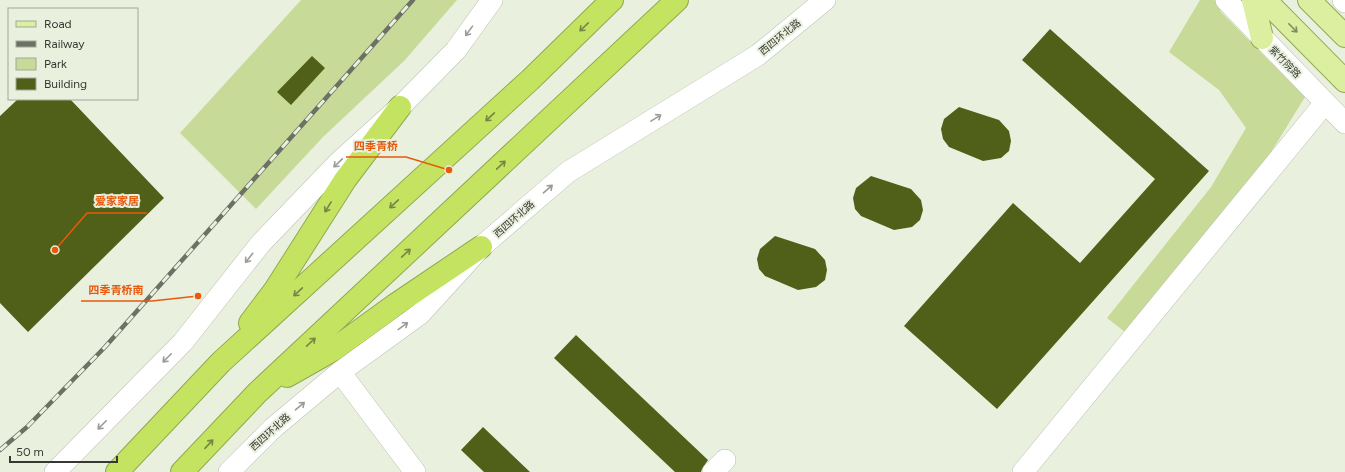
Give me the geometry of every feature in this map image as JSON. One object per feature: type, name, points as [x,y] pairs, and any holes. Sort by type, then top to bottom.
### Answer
[{"type":"highway","points":[[117,472],[221,362],[530,80],[612,0]]},
{"type":"highway","points":[[182,472],[257,393],[677,0]]},
{"type":"highway","points":[[221,362],[275,290],[345,180],[400,107]]},
{"type":"highway","points":[[257,393],[333,350],[395,305],[481,248]]},
{"type":"main road","points":[[1253,0],[1262,38]]},
{"type":"main road","points":[[1265,0],[1345,81]]},
{"type":"main road","points":[[1309,0],[1345,36]]},
{"type":"street","points":[[55,472],[183,342],[261,243],[338,163],[400,107],[456,50],[492,0]]},
{"type":"street","name":"西四环北路","points":[[229,472],[273,428],[340,372],[420,314],[481,248],[568,172],[758,55],[825,0]]},
{"type":"street","name":"紫竹院路","points":[[1226,0],[1345,123]]},
{"type":"street","points":[[1023,472],[1325,103]]},
{"type":"street","points":[[340,372],[415,472]]},
{"type":"green space","points":[[301,0],[457,0],[404,61],[323,137],[256,209],[180,133]]},
{"type":"green space","points":[[1200,0],[1220,0],[1223,3],[1220,11],[1305,97],[1250,186],[1125,332],[1107,318],[1211,187],[1246,128],[1219,90],[1169,52]]},
{"type":"building","points":[[1050,29],[1209,171],[997,409],[904,326],[1013,203],[1080,263],[1155,179],[1022,60]]},
{"type":"building","points":[[312,56],[325,68],[291,105],[277,92]]},
{"type":"building","points":[[17,100],[71,100],[164,198],[28,332],[0,303],[0,116]]},
{"type":"building","points":[[959,107],[999,120],[1009,131],[1011,141],[1009,151],[1001,158],[983,161],[949,147],[943,139],[941,129],[944,119]]},
{"type":"building","points":[[871,176],[911,189],[921,200],[923,210],[920,220],[912,227],[894,230],[861,216],[855,209],[853,198],[856,188]]},
{"type":"building","points":[[775,236],[815,249],[825,260],[827,270],[825,280],[816,287],[798,290],[765,276],[759,269],[757,259],[760,249]]},
{"type":"building","points":[[576,335],[708,460],[701,472],[675,472],[554,358]]},
{"type":"building","points":[[483,427],[530,472],[484,472],[461,450]]},
{"type":"railway","points":[[0,450],[27,427],[105,347],[413,0]]},
{"type":"place","name":"四季青桥","points":[[449,170]]},
{"type":"place","name":"爱家家居","points":[[55,250]]},
{"type":"place","name":"四季青桥南","points":[[198,296]]}]
